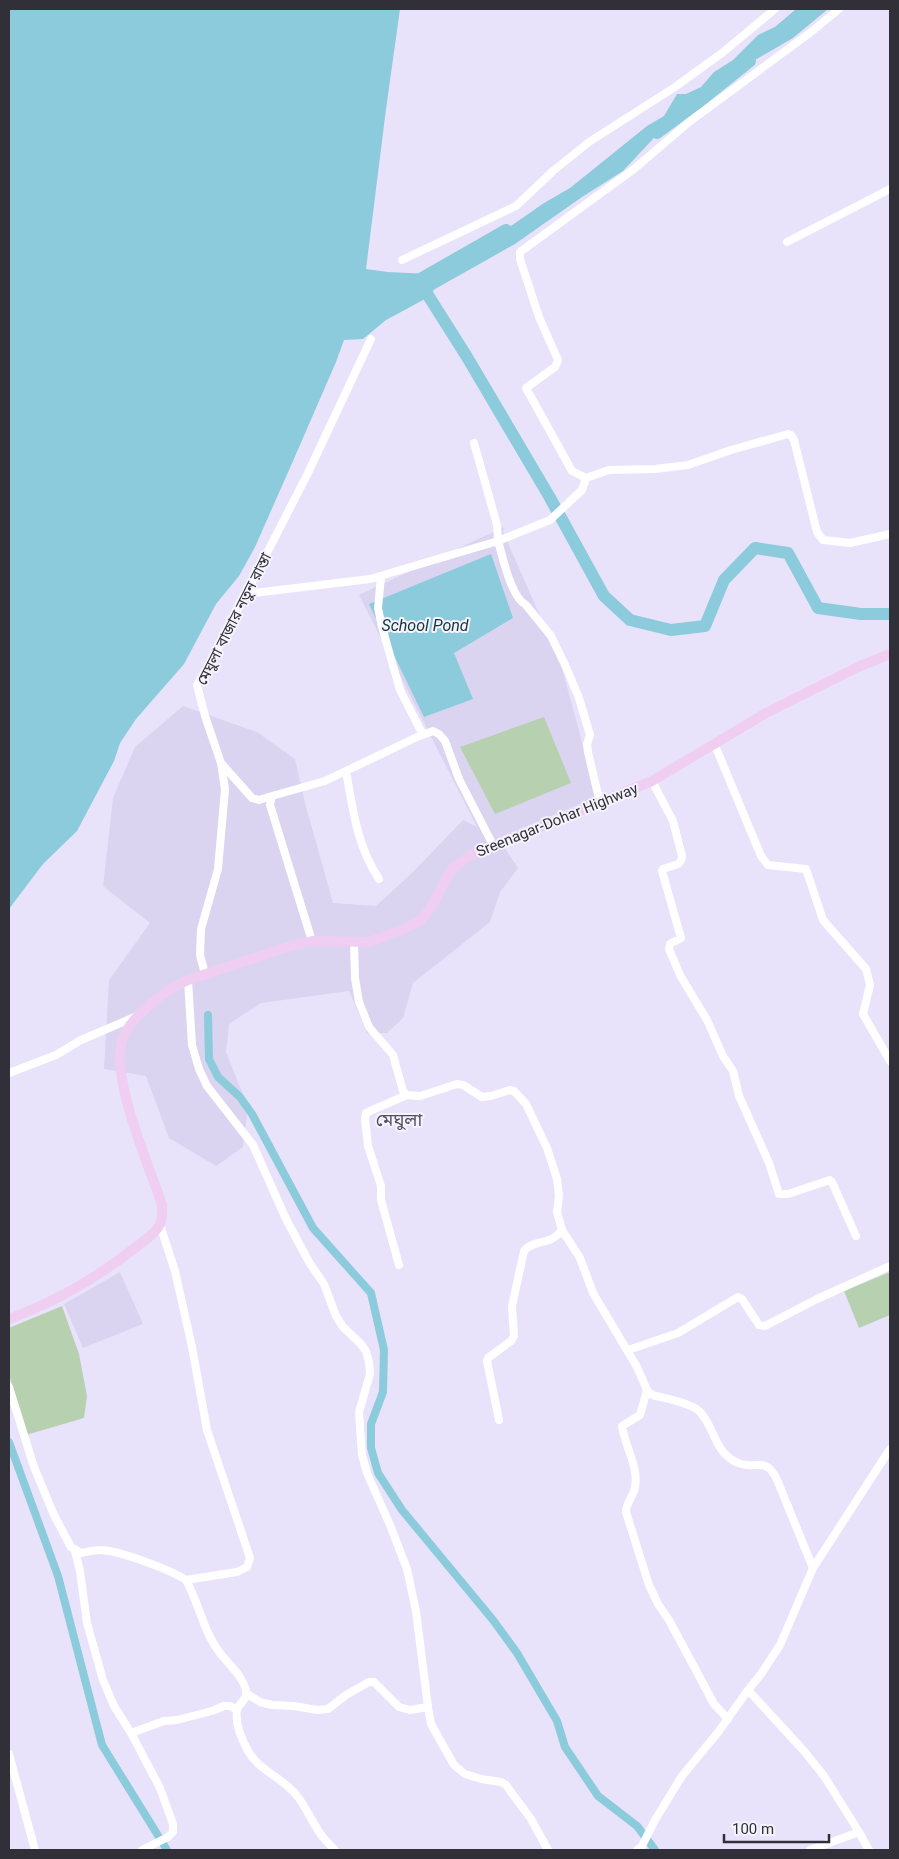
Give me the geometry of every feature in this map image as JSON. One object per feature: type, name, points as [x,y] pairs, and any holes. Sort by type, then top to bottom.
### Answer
[{"type":"main road","name":"Sreenagar-Dohar Highway","points":[[160,1225],[163,1216],[162,1205],[131,1116],[119,1063],[123,1038],[134,1021],[153,1002],[188,980],[288,947],[312,941],[369,942],[407,928],[421,920],[430,909],[452,869],[469,856],[652,781],[781,705],[858,667],[890,654]]},
{"type":"main road","points":[[9,1319],[71,1292],[105,1271],[142,1243],[160,1225]]},
{"type":"street","points":[[402,260],[516,206],[553,171],[589,142],[675,87],[722,53],[775,9]]},
{"type":"street","points":[[839,9],[811,32],[689,122],[634,169],[520,252],[520,259],[539,317],[558,360],[555,367],[526,388],[572,471],[586,478],[608,470],[654,469],[688,465],[730,450],[788,434],[794,440],[817,532],[823,540],[850,543],[890,534]]},
{"type":"street","points":[[786,242],[890,189]]},
{"type":"street","name":"মেঘুলা বাজার নতুন রাস্তা","points":[[205,974],[200,955],[201,928],[218,869],[225,789],[221,763],[197,685],[214,656],[307,474],[372,339]]},
{"type":"street","points":[[474,443],[497,525],[498,541],[516,593],[520,602],[532,611],[551,636],[579,698],[590,735],[587,744],[588,752],[600,803]]},
{"type":"street","points":[[246,594],[370,579],[498,541],[550,520],[582,490],[586,478]]},
{"type":"street","points":[[381,576],[378,608],[382,627],[400,690],[423,735]]},
{"type":"street","points":[[221,763],[252,798],[259,800],[325,781],[433,731],[439,734],[444,741],[459,779],[493,845]]},
{"type":"street","points":[[714,743],[760,856],[768,865],[806,869],[823,920],[866,969],[870,984],[863,1014],[890,1062]]},
{"type":"street","points":[[346,772],[361,844],[368,862],[379,879]]},
{"type":"street","points":[[652,781],[673,821],[682,856],[678,864],[663,868],[662,871],[681,938],[670,944],[668,949],[680,975],[707,1020],[723,1056],[733,1071],[739,1096],[769,1164],[779,1194],[788,1194],[830,1180],[856,1236]]},
{"type":"street","points":[[272,796],[270,804],[312,941]]},
{"type":"street","points":[[354,943],[355,978],[359,1002],[369,1027],[393,1055],[401,1086],[407,1095]]},
{"type":"street","points":[[188,980],[192,1045],[199,1070],[212,1092],[253,1145],[286,1219],[309,1262],[324,1284],[336,1316],[343,1327],[366,1351],[370,1374],[359,1412],[362,1455],[367,1473],[390,1525],[406,1569],[416,1612],[428,1707],[432,1724],[454,1765],[465,1774],[501,1782],[506,1786],[531,1819],[548,1850]]},
{"type":"street","points":[[9,1073],[56,1055],[81,1040],[141,1014]]},
{"type":"street","points":[[400,1265],[381,1200],[381,1186],[368,1146],[366,1113],[407,1095],[420,1096],[457,1084],[463,1085],[482,1097],[510,1090],[514,1091],[526,1104],[547,1148],[557,1179],[559,1195],[557,1212],[562,1230],[580,1258],[593,1293],[628,1350],[647,1390],[652,1395],[694,1407],[700,1412],[723,1454],[733,1461],[744,1466],[760,1464],[771,1470],[778,1482],[813,1568]]},
{"type":"street","points":[[9,1387],[34,1467],[57,1522],[75,1551],[80,1553],[98,1550],[120,1553],[186,1580],[237,1572],[247,1567],[250,1558],[207,1430],[192,1347],[175,1271],[160,1225]]},
{"type":"street","points":[[500,1420],[488,1358],[511,1341],[514,1336],[512,1306],[524,1251],[530,1246],[549,1242],[562,1230]]},
{"type":"street","points":[[628,1350],[678,1333],[738,1297],[742,1300],[758,1325],[765,1326],[817,1299],[890,1266]]},
{"type":"street","points":[[647,1390],[640,1415],[622,1426],[630,1459],[635,1467],[636,1488],[626,1506],[626,1512],[649,1584],[658,1604],[669,1620],[714,1704],[728,1719]]},
{"type":"street","points":[[640,1848],[682,1776],[728,1719],[780,1645],[813,1568],[890,1449]]},
{"type":"street","points":[[75,1551],[80,1571],[87,1623],[95,1655],[114,1706],[131,1733],[160,1788],[173,1824],[172,1832],[168,1837],[142,1850]]},
{"type":"street","points":[[186,1580],[214,1644],[241,1679],[246,1693],[245,1699],[240,1704],[238,1710],[238,1719],[242,1737],[248,1751],[256,1762],[297,1796],[323,1837],[335,1850]]},
{"type":"street","points":[[246,1693],[260,1702],[272,1705],[317,1710],[328,1709],[346,1695],[369,1682],[374,1682],[399,1708],[410,1710],[428,1707]]},
{"type":"street","points":[[748,1690],[804,1751],[824,1776],[869,1850]]},
{"type":"street","points":[[131,1733],[164,1721],[177,1720],[224,1706],[230,1706],[238,1710]]},
{"type":"street","points":[[9,1754],[35,1850]]},
{"type":"street","points":[[810,1850],[859,1832]]},
{"type":"shaded area","points":[[504,527],[503,532],[560,661],[597,797],[498,838],[518,868],[500,892],[490,922],[413,983],[403,1018],[387,1033],[367,1033],[349,991],[261,1003],[229,1024],[226,1052],[248,1107],[243,1147],[216,1166],[169,1138],[146,1076],[104,1069],[109,980],[150,923],[103,886],[113,798],[135,747],[183,706],[257,732],[295,759],[305,803],[333,903],[376,906],[414,871],[463,820],[477,827],[359,595]]},
{"type":"shaded area","points":[[120,1272],[143,1324],[83,1348],[64,1304]]},
{"type":"green space","points":[[544,717],[571,783],[495,814],[460,747]]},
{"type":"green space","points":[[890,1272],[890,1315],[859,1328],[844,1291]]},
{"type":"green space","points":[[62,1306],[79,1354],[87,1396],[84,1418],[26,1435],[9,1374],[9,1328]]},
{"type":"water","points":[[9,9],[400,9],[366,269],[429,274],[448,266],[467,252],[495,237],[544,203],[570,188],[647,126],[664,116],[677,94],[686,94],[701,87],[714,72],[733,60],[758,35],[775,27],[796,9],[828,9],[793,38],[743,67],[666,125],[623,171],[515,244],[435,289],[425,299],[386,320],[363,339],[344,340],[255,547],[239,576],[216,604],[184,664],[136,719],[120,743],[114,761],[77,831],[43,864],[9,909]]},
{"type":"water","name":"School Pond","points":[[491,554],[513,618],[454,653],[473,699],[424,717],[369,604]]},
{"type":"waterway","points":[[657,133],[750,61]]},
{"type":"waterway","points":[[415,282],[506,230]]},
{"type":"waterway","points":[[419,281],[467,357],[549,496],[604,596],[630,620],[671,630],[705,626],[724,580],[755,548],[788,553],[818,608],[861,614],[890,614]]},
{"type":"waterway","points":[[208,1015],[209,1059],[218,1077],[240,1097],[252,1114],[313,1228],[371,1293],[384,1350],[383,1392],[371,1424],[371,1448],[378,1473],[402,1510],[493,1620],[517,1653],[557,1721],[565,1747],[598,1796],[637,1826],[655,1850]]},
{"type":"waterway","points":[[9,1442],[58,1576],[102,1745],[167,1850]]},
{"type":"district","name":"মেঘুলা","points":[[399,1119]]}]
